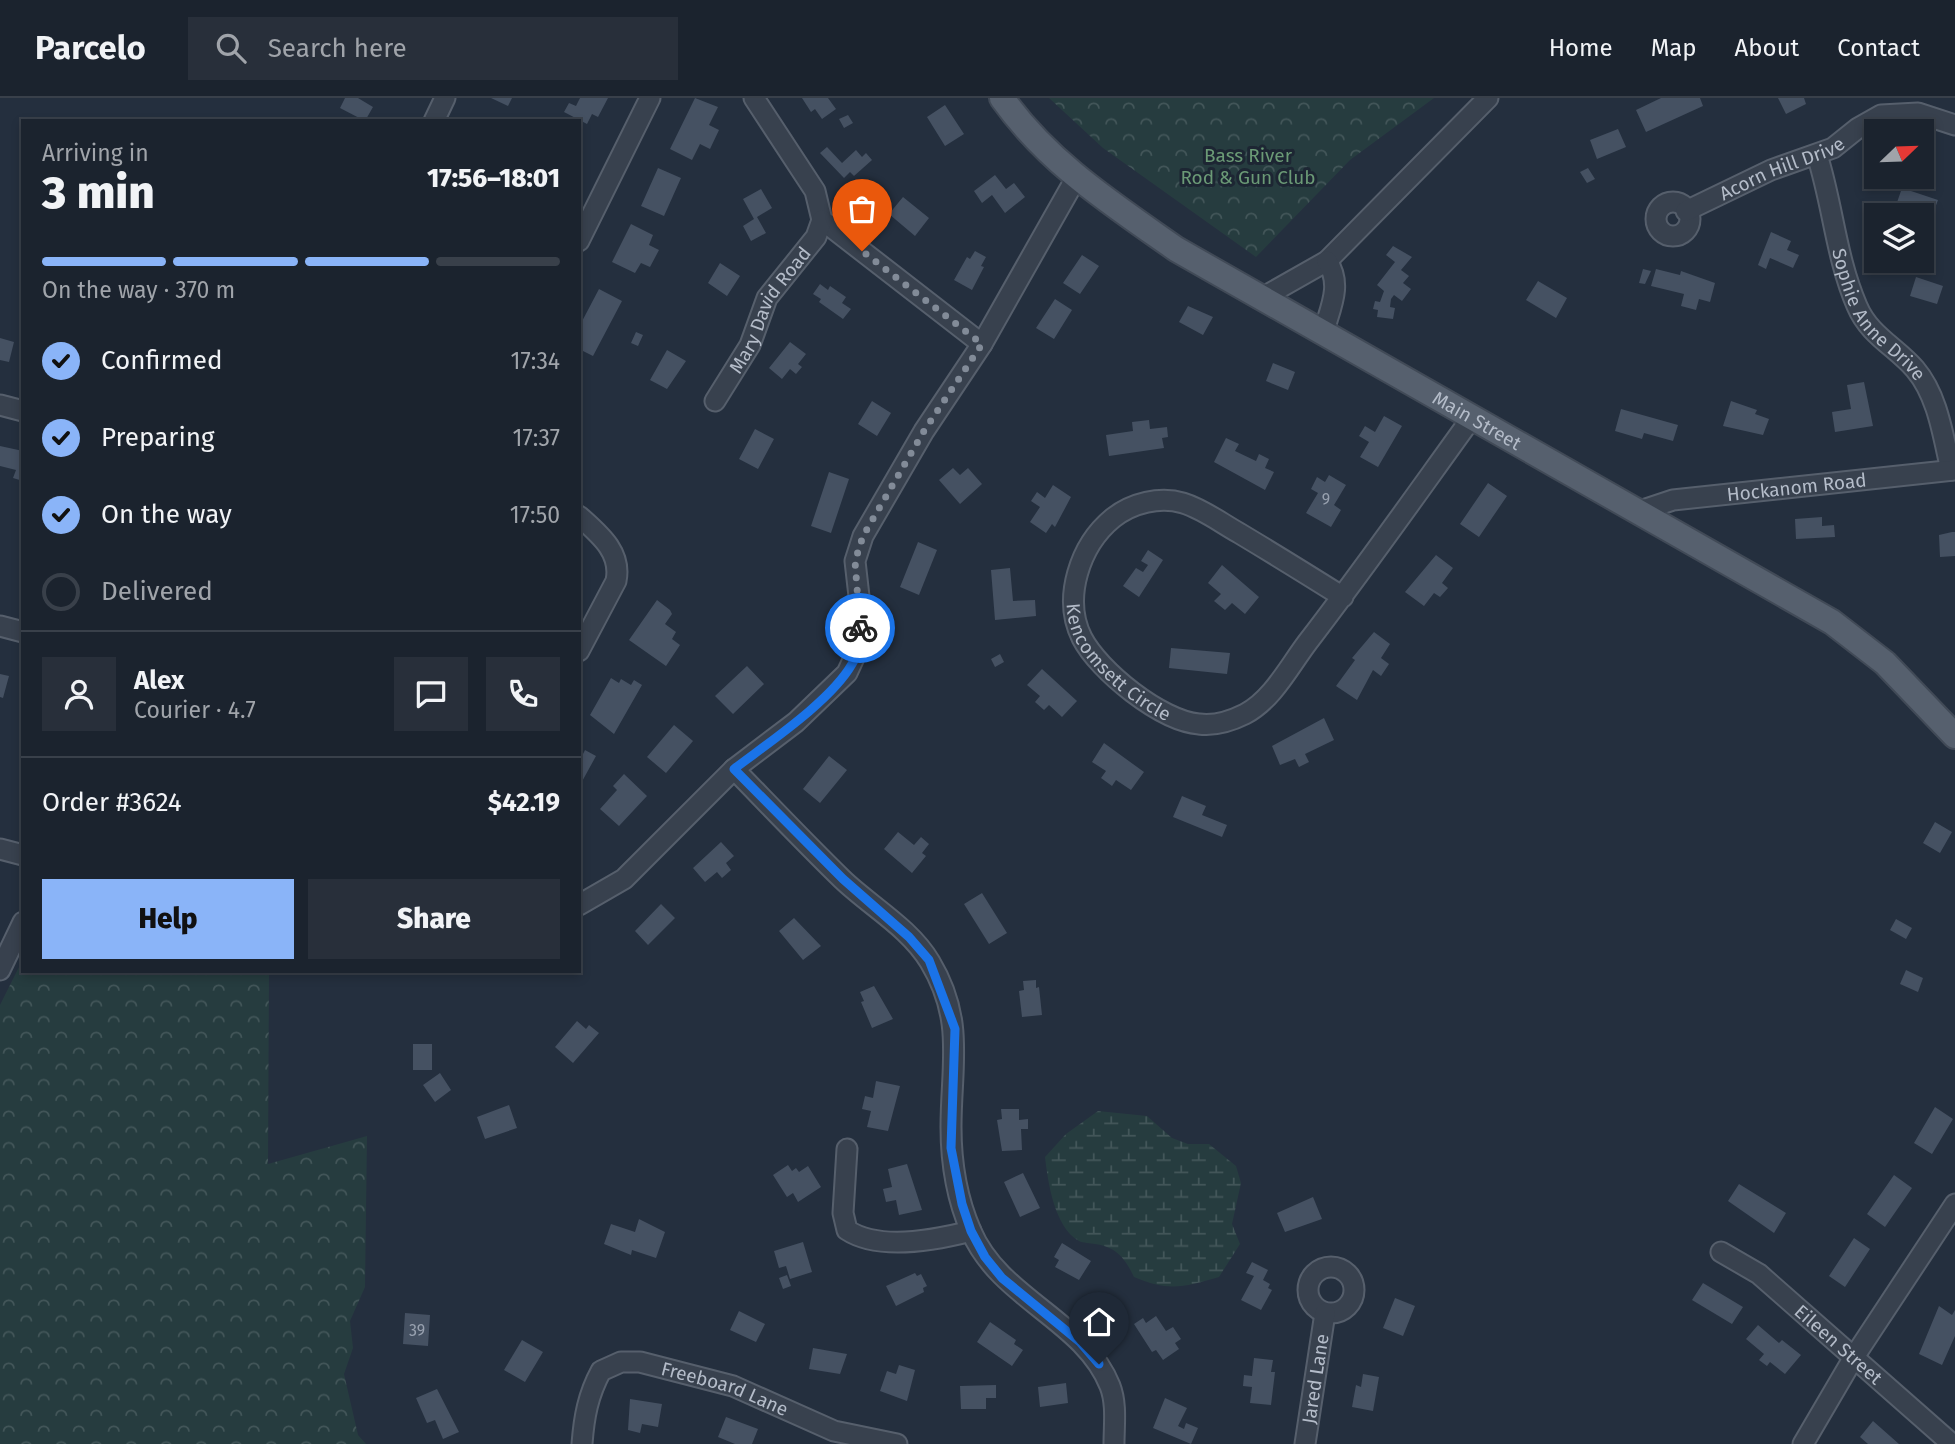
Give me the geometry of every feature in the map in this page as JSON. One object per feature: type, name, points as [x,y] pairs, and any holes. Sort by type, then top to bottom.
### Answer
[{"type":"main road","name":"Main Street","points":[[1002,98],[1037,142],[1076,178],[1175,249],[1640,511],[1852,636],[1885,663],[1955,736]]},
{"type":"street","points":[[435,119],[444,98]]},
{"type":"street","points":[[581,237],[650,98]]},
{"type":"street","points":[[754,98],[815,191],[822,220],[982,344]]},
{"type":"street","points":[[1260,299],[1327,261],[1488,98]]},
{"type":"street","name":"Acorn Hill Drive","points":[[1686,211],[1771,170],[1833,148],[1858,128],[1881,115],[1919,113],[1955,125]]},
{"type":"street","name":"Sophie Anne Drive","points":[[1817,155],[1838,245],[1858,308],[1880,339],[1914,368],[1926,384],[1953,470]]},
{"type":"street","points":[[581,904],[624,879],[734,769],[796,722],[854,662],[859,647],[861,614],[855,561],[863,536],[924,431],[982,344],[1076,178]]},
{"type":"street","name":"Mary David Road","points":[[715,401],[750,345],[767,298],[816,237],[822,220]]},
{"type":"street","points":[[1323,334],[1336,284],[1336,274],[1327,261]]},
{"type":"street","points":[[0,405],[21,410]]},
{"type":"street","name":"Kencomsett Circle","points":[[1343,597],[1196,508],[1159,500],[1145,502],[1118,514],[1099,532],[1080,564],[1074,600],[1082,637],[1104,666],[1154,706],[1183,721],[1208,724],[1235,718],[1263,701],[1343,597],[1473,416]]},
{"type":"street","name":"Hockanom Road","points":[[1640,511],[1673,500],[1953,470]]},
{"type":"street","points":[[581,518],[611,548],[618,570],[616,581],[581,647]]},
{"type":"street","points":[[0,626],[21,631]]},
{"type":"street","points":[[734,769],[843,879],[909,937],[929,960],[955,1029],[951,1148],[962,1204],[971,1231],[985,1257],[1002,1278],[1080,1342],[1099,1364],[1111,1388],[1115,1407],[1114,1444]]},
{"type":"street","points":[[0,849],[21,854]]},
{"type":"street","points":[[0,970],[21,926]]},
{"type":"street","points":[[847,1149],[843,1213],[847,1230],[857,1237],[926,1242],[971,1231]]},
{"type":"street","points":[[1803,1444],[1854,1357],[1955,1204]]},
{"type":"street","name":"Eileen Street","points":[[1721,1252],[1759,1274],[1952,1444]]},
{"type":"street","name":"Jared Lane","points":[[1305,1444],[1325,1313]]},
{"type":"street","name":"Freeboard Lane","points":[[582,1444],[583,1418],[590,1391],[601,1371],[621,1362],[640,1362],[733,1386],[834,1432],[897,1444]]},
{"type":"green space","name":"Bass River Rod & Gun Club","points":[[1049,98],[1434,98],[1350,160],[1256,257],[1103,148]]},
{"type":"green space","points":[[21,963],[21,973],[269,973],[268,1164],[367,1136],[365,1287],[350,1321],[353,1348],[344,1374],[358,1435],[366,1444],[0,1444],[0,1005]]},
{"type":"green space","points":[[1098,1111],[1147,1116],[1172,1138],[1188,1144],[1209,1144],[1236,1166],[1241,1183],[1232,1224],[1240,1244],[1219,1277],[1176,1286],[1146,1282],[1134,1277],[1127,1264],[1114,1251],[1079,1241],[1070,1234],[1054,1203],[1045,1157],[1066,1134]]},
{"type":"building","points":[[345,98],[358,98],[373,107],[366,119],[340,108]]},
{"type":"building","points":[[491,98],[512,98],[508,106]]},
{"type":"building","points":[[580,98],[608,98],[598,117],[592,114],[587,124],[564,112],[569,103],[576,106]]},
{"type":"building","points":[[695,98],[718,107],[709,125],[719,130],[710,149],[700,144],[692,160],[670,149]]},
{"type":"building","points":[[802,98],[828,98],[836,109],[822,119],[815,109],[811,112]]},
{"type":"building","points":[[1661,98],[1700,98],[1703,106],[1646,132],[1636,110]]},
{"type":"building","points":[[1778,98],[1804,98],[1806,104],[1786,114]]},
{"type":"building","points":[[945,105],[964,134],[945,146],[927,117]]},
{"type":"building","points":[[848,115],[853,123],[844,128],[839,119]]},
{"type":"building","points":[[1618,129],[1626,147],[1597,159],[1590,140]]},
{"type":"building","points":[[827,147],[842,163],[856,150],[862,157],[866,153],[872,160],[854,176],[850,172],[844,178],[820,153]]},
{"type":"building","points":[[658,168],[681,178],[664,216],[641,206]]},
{"type":"building","points":[[1588,168],[1595,179],[1587,183],[1580,172]]},
{"type":"building","points":[[995,175],[1006,189],[1014,183],[1025,197],[1005,213],[992,195],[982,203],[974,191]]},
{"type":"building","points":[[761,189],[772,208],[757,217],[766,233],[751,241],[743,226],[754,219],[743,199]]},
{"type":"building","points":[[1902,189],[1938,200],[1934,211],[1934,203],[1897,203]]},
{"type":"building","points":[[903,197],[929,218],[915,236],[889,214]]},
{"type":"building","points":[[631,224],[653,235],[649,245],[659,250],[650,267],[641,263],[635,273],[612,262]]},
{"type":"building","points":[[1771,232],[1791,241],[1787,250],[1799,255],[1793,268],[1770,258],[1766,269],[1758,265]]},
{"type":"building","points":[[1393,246],[1412,257],[1401,270],[1409,276],[1403,283],[1411,289],[1402,301],[1394,295],[1391,299],[1390,307],[1395,308],[1393,319],[1377,317],[1378,310],[1373,309],[1375,301],[1380,302],[1384,291],[1377,285],[1395,262],[1386,255]]},
{"type":"building","points":[[975,251],[986,257],[972,290],[954,280],[967,257],[970,259]]},
{"type":"building","points":[[1082,255],[1099,266],[1080,294],[1063,283]]},
{"type":"building","points":[[720,263],[740,276],[727,296],[708,283]]},
{"type":"building","points":[[1643,269],[1651,271],[1645,284],[1639,283]]},
{"type":"building","points":[[1656,269],[1680,275],[1681,271],[1715,283],[1710,302],[1699,299],[1696,310],[1681,306],[1684,294],[1651,286]]},
{"type":"building","points":[[1916,277],[1943,286],[1937,304],[1910,296]]},
{"type":"building","points":[[1538,281],[1567,298],[1556,318],[1526,300]]},
{"type":"building","points":[[820,284],[828,290],[830,286],[846,297],[842,303],[851,309],[843,319],[819,302],[821,299],[813,294]]},
{"type":"building","points":[[599,289],[622,301],[593,356],[581,350],[581,323]]},
{"type":"building","points":[[1055,299],[1072,310],[1054,339],[1036,328]]},
{"type":"building","points":[[1188,306],[1213,317],[1203,335],[1179,322]]},
{"type":"building","points":[[636,332],[643,335],[638,346],[631,343]]},
{"type":"building","points":[[0,338],[14,342],[9,362],[0,360]]},
{"type":"building","points":[[790,342],[806,354],[798,364],[802,367],[796,374],[790,369],[782,379],[769,368]]},
{"type":"building","points":[[667,350],[686,361],[667,389],[650,380]]},
{"type":"building","points":[[1273,363],[1295,372],[1288,390],[1266,381]]},
{"type":"building","points":[[1864,382],[1873,426],[1835,432],[1832,412],[1851,409],[1847,385]]},
{"type":"building","points":[[872,401],[891,413],[877,436],[858,424]]},
{"type":"building","points":[[1731,401],[1757,410],[1755,414],[1769,419],[1763,435],[1723,426]]},
{"type":"building","points":[[1621,409],[1678,425],[1673,441],[1644,433],[1642,439],[1615,431]]},
{"type":"building","points":[[1384,416],[1402,426],[1378,467],[1360,457],[1369,442],[1359,436],[1365,426],[1375,432]]},
{"type":"building","points":[[1149,420],[1150,429],[1167,427],[1168,437],[1162,438],[1164,448],[1109,456],[1106,435],[1133,431],[1132,422]]},
{"type":"building","points":[[755,429],[774,439],[758,469],[739,459]]},
{"type":"building","points":[[1226,438],[1239,444],[1235,451],[1256,461],[1259,454],[1269,459],[1265,468],[1274,472],[1265,490],[1214,462]]},
{"type":"building","points":[[0,446],[21,451],[21,480],[13,478],[16,470],[0,466]]},
{"type":"building","points":[[953,468],[960,475],[968,468],[982,484],[960,504],[939,480]]},
{"type":"building","points":[[829,472],[849,479],[831,533],[811,526]]},
{"type":"building","points":[[1329,475],[1346,485],[1334,505],[1341,510],[1331,527],[1306,513],[1318,493],[1311,489],[1317,477],[1325,482]]},
{"type":"building","points":[[1488,483],[1507,496],[1479,537],[1460,524]]},
{"type":"building","points":[[1053,485],[1071,497],[1055,527],[1052,524],[1046,533],[1030,522],[1040,507],[1031,501],[1037,492],[1045,498]]},
{"type":"building","points":[[1822,517],[1822,526],[1834,525],[1835,537],[1796,539],[1795,519]]},
{"type":"building","points":[[1955,532],[1955,556],[1940,557],[1939,535]]},
{"type":"building","points":[[918,542],[937,550],[919,595],[900,587]]},
{"type":"building","points":[[1148,550],[1163,560],[1139,597],[1123,586],[1136,568],[1143,572],[1148,565],[1141,561]]},
{"type":"building","points":[[1436,555],[1453,568],[1442,583],[1448,588],[1440,597],[1434,593],[1424,606],[1405,592]]},
{"type":"building","points":[[1222,565],[1259,597],[1245,614],[1232,603],[1225,610],[1214,601],[1221,594],[1208,583]]},
{"type":"building","points":[[1010,568],[1013,601],[1035,600],[1036,616],[995,620],[991,570]]},
{"type":"building","points":[[657,600],[670,610],[672,614],[665,624],[676,632],[672,639],[680,645],[666,666],[629,640]]},
{"type":"building","points":[[1374,632],[1390,644],[1381,658],[1389,664],[1381,676],[1373,670],[1357,700],[1336,686],[1355,660],[1352,658]]},
{"type":"building","points":[[1171,648],[1230,653],[1227,674],[1169,668]]},
{"type":"building","points":[[1000,654],[1004,662],[995,667],[991,659]]},
{"type":"building","points":[[747,666],[764,684],[733,714],[715,696]]},
{"type":"building","points":[[1042,669],[1077,701],[1062,717],[1049,705],[1044,710],[1035,702],[1040,696],[1027,685]]},
{"type":"building","points":[[0,674],[9,676],[3,698],[0,697]]},
{"type":"building","points":[[611,678],[619,683],[621,679],[631,685],[634,680],[642,685],[614,734],[590,715]]},
{"type":"building","points":[[1324,718],[1334,740],[1305,754],[1309,762],[1299,767],[1295,759],[1280,765],[1272,746]]},
{"type":"building","points":[[674,725],[693,741],[666,773],[647,757]]},
{"type":"building","points":[[1104,743],[1144,772],[1131,790],[1116,780],[1112,786],[1101,778],[1106,771],[1092,762]]},
{"type":"building","points":[[585,750],[596,756],[581,783],[581,753]]},
{"type":"building","points":[[829,756],[847,770],[820,803],[803,789]]},
{"type":"building","points":[[624,774],[647,796],[619,826],[600,809],[617,790],[613,786]]},
{"type":"building","points":[[1182,796],[1206,806],[1202,815],[1227,825],[1222,837],[1173,817]]},
{"type":"building","points":[[1935,822],[1952,832],[1940,853],[1923,843]]},
{"type":"building","points":[[898,832],[914,845],[921,837],[929,844],[922,853],[926,856],[912,873],[884,849]]},
{"type":"building","points":[[721,842],[734,856],[726,863],[731,870],[722,878],[717,872],[705,882],[693,868]]},
{"type":"building","points":[[982,893],[1007,933],[989,944],[964,904]]},
{"type":"building","points":[[661,904],[675,918],[648,945],[635,931]]},
{"type":"building","points":[[794,918],[821,946],[803,960],[779,931]]},
{"type":"building","points":[[1896,919],[1912,928],[1906,939],[1890,930]]},
{"type":"building","points":[[1906,970],[1923,978],[1918,992],[1900,984]]},
{"type":"building","points":[[1036,980],[1042,1015],[1022,1017],[1019,991],[1024,990],[1023,981]]},
{"type":"building","points":[[874,986],[893,1019],[872,1028],[861,1002],[864,1001],[860,992]]},
{"type":"building","points":[[577,1021],[586,1029],[589,1025],[599,1033],[573,1063],[555,1047]]},
{"type":"building","points":[[413,1044],[432,1044],[432,1070],[413,1070]]},
{"type":"building","points":[[440,1073],[451,1090],[435,1102],[423,1085]]},
{"type":"building","points":[[876,1081],[900,1086],[888,1131],[867,1127],[871,1111],[862,1109],[865,1096],[873,1098]]},
{"type":"building","points":[[509,1105],[517,1128],[485,1139],[477,1117]]},
{"type":"building","points":[[1935,1107],[1953,1119],[1932,1154],[1914,1143]]},
{"type":"building","points":[[1001,1109],[1019,1109],[1019,1120],[1028,1119],[1028,1129],[1021,1129],[1022,1150],[1002,1151],[997,1120],[1002,1119]]},
{"type":"building","points":[[907,1164],[922,1210],[899,1215],[896,1200],[886,1202],[883,1189],[892,1187],[888,1169]]},
{"type":"building","points":[[788,1165],[792,1171],[796,1168],[799,1172],[808,1166],[821,1187],[798,1202],[793,1193],[787,1197],[773,1175]]},
{"type":"building","points":[[1023,1173],[1040,1208],[1020,1217],[1004,1182]]},
{"type":"building","points":[[1894,1175],[1912,1188],[1885,1227],[1867,1214]]},
{"type":"building","points":[[1739,1184],[1786,1213],[1774,1233],[1728,1201]]},
{"type":"building","points":[[1313,1197],[1322,1219],[1285,1232],[1277,1213]]},
{"type":"building","points":[[639,1219],[665,1232],[656,1258],[632,1250],[631,1255],[604,1244],[611,1224],[635,1232]]},
{"type":"building","points":[[1854,1238],[1870,1249],[1845,1287],[1829,1276]]},
{"type":"building","points":[[803,1242],[812,1272],[790,1279],[786,1266],[779,1268],[774,1251]]},
{"type":"building","points":[[1062,1243],[1091,1261],[1079,1280],[1055,1267],[1059,1260],[1054,1257]]},
{"type":"building","points":[[1252,1262],[1268,1270],[1263,1280],[1270,1284],[1268,1288],[1272,1290],[1261,1310],[1241,1300],[1254,1276],[1246,1273]]},
{"type":"building","points":[[915,1273],[917,1276],[921,1274],[927,1286],[923,1288],[924,1292],[896,1306],[886,1286]]},
{"type":"building","points":[[787,1275],[791,1286],[783,1289],[779,1278]]},
{"type":"building","points":[[1703,1283],[1743,1307],[1732,1324],[1692,1300]]},
{"type":"building","points":[[1395,1298],[1415,1306],[1403,1336],[1383,1328]]},
{"type":"building","points":[[1939,1306],[1952,1315],[1955,1310],[1955,1336],[1942,1365],[1919,1354]]},
{"type":"building","points":[[739,1311],[765,1324],[756,1342],[730,1330]]},
{"type":"building","points":[[405,1313],[430,1315],[428,1346],[403,1344]]},
{"type":"building","points":[[1156,1316],[1166,1331],[1173,1327],[1181,1339],[1175,1343],[1179,1349],[1163,1360],[1156,1350],[1152,1352],[1134,1324],[1143,1318],[1146,1323]]},
{"type":"building","points":[[990,1322],[1016,1340],[1014,1344],[1023,1350],[1012,1366],[977,1342]]},
{"type":"building","points":[[1758,1325],[1779,1343],[1782,1340],[1801,1355],[1785,1374],[1770,1362],[1767,1366],[1759,1360],[1764,1354],[1746,1339]]},
{"type":"building","points":[[522,1340],[543,1352],[525,1382],[504,1370]]},
{"type":"building","points":[[813,1348],[847,1354],[840,1374],[809,1369]]},
{"type":"building","points":[[1254,1358],[1273,1360],[1271,1372],[1275,1372],[1271,1405],[1250,1403],[1252,1387],[1243,1386],[1244,1375],[1252,1376]]},
{"type":"building","points":[[899,1365],[915,1370],[907,1401],[880,1391],[887,1371],[896,1374]]},
{"type":"building","points":[[1363,1374],[1379,1377],[1373,1411],[1352,1407],[1356,1385],[1361,1387]]},
{"type":"building","points":[[1066,1383],[1068,1403],[1040,1407],[1038,1387]]},
{"type":"building","points":[[996,1385],[996,1398],[986,1398],[986,1409],[961,1409],[960,1386]]},
{"type":"building","points":[[437,1389],[459,1432],[443,1439],[435,1420],[427,1423],[416,1398]]},
{"type":"building","points":[[1165,1398],[1187,1408],[1178,1426],[1184,1429],[1186,1423],[1198,1428],[1191,1444],[1153,1428]]},
{"type":"building","points":[[630,1399],[662,1404],[658,1427],[642,1424],[640,1433],[628,1430]]},
{"type":"building","points":[[726,1417],[758,1429],[752,1444],[735,1444],[718,1437]]},
{"type":"building","points":[[1873,1421],[1899,1444],[1868,1444],[1860,1437]]},
{"type":"way so far","points":[[860,628],[860,598],[855,561],[863,536],[924,431],[982,344],[862,251]]},
{"type":"route","points":[[860,628],[859,647],[847,673],[796,722],[734,769],[843,879],[909,937],[929,960],[940,981],[955,1029],[951,1148],[962,1204],[971,1231],[985,1257],[1002,1278],[1080,1342],[1099,1364]]}]
